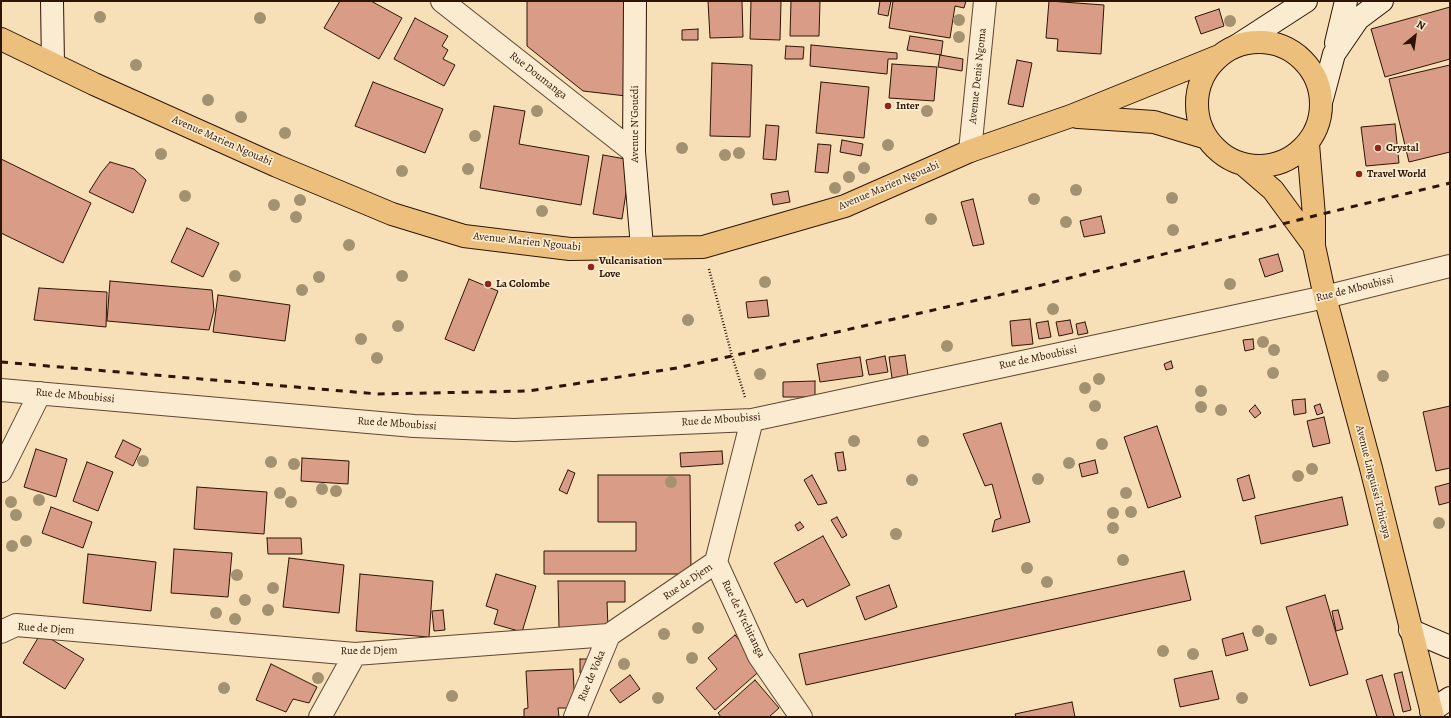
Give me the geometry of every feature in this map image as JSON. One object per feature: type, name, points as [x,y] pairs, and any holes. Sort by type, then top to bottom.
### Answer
[{"type":"main road","name":"Avenue Marien Ngouabi","points":[[1,39],[94,84],[270,163],[392,214],[464,236],[570,249],[703,247],[845,206],[970,151],[1071,116],[1218,56]]},
{"type":"main road","points":[[1244,165],[1267,166],[1288,160],[1308,144],[1319,124],[1322,99],[1315,76],[1300,57],[1281,46],[1259,41],[1238,46],[1218,56],[1205,73],[1197,94],[1198,117],[1207,138],[1223,155],[1244,165],[1273,190],[1314,246]]},
{"type":"main road","name":"Avenue Marien Ngouabi","points":[[1071,116],[1154,122],[1207,138]]},
{"type":"main road","points":[[1308,144],[1312,184],[1314,246]]},
{"type":"main road","name":"Avenue Linguissi Tchicaya","points":[[1314,246],[1325,297],[1371,468],[1432,714]]},
{"type":"street","points":[[52,1],[53,64]]},
{"type":"street","name":"Rue Doumanga","points":[[442,1],[634,152]]},
{"type":"street","name":"Avenue N'Gouédi","points":[[635,1],[634,152],[642,247]]},
{"type":"street","name":"Avenue Denis Ngoma","points":[[970,151],[985,1]]},
{"type":"street","points":[[1322,99],[1346,1]]},
{"type":"street","points":[[1334,54],[1358,19],[1382,1]]},
{"type":"street","points":[[1238,46],[1303,2]]},
{"type":"street","name":"Rue de Mboubissi","points":[[1,390],[414,426],[514,430],[752,420],[1325,297],[1450,266]]},
{"type":"street","points":[[1,471],[40,393]]},
{"type":"street","points":[[716,562],[752,420]]},
{"type":"street","name":"Rue de Djem","points":[[1,632],[16,625],[355,654],[609,635],[716,562]]},
{"type":"street","name":"Rue de N'tchitanga","points":[[716,562],[759,656],[801,717]]},
{"type":"street","points":[[1410,630],[1450,647]]},
{"type":"street","name":"Rue de Voka","points":[[575,717],[609,635]]},
{"type":"street","points":[[320,717],[355,654]]},
{"type":"street","points":[[1432,714],[1450,698]]},
{"type":"path","points":[[703,247],[732,356],[752,420]]},
{"type":"building","points":[[340,1],[371,1],[402,18],[379,59],[324,28]]},
{"type":"building","points":[[527,1],[624,1],[626,96],[583,91],[527,46]]},
{"type":"building","points":[[708,1],[742,1],[743,37],[710,38]]},
{"type":"building","points":[[751,1],[781,1],[780,40],[750,39]]},
{"type":"building","points":[[791,1],[820,1],[819,36],[790,36]]},
{"type":"building","points":[[880,1],[891,1],[888,16],[878,14]]},
{"type":"building","points":[[893,1],[966,1],[964,8],[955,6],[950,38],[889,28]]},
{"type":"building","points":[[1049,1],[1104,5],[1101,54],[1057,51],[1058,39],[1046,38]]},
{"type":"building","points":[[1450,7],[1450,59],[1385,77],[1371,29]]},
{"type":"building","points":[[1219,9],[1224,26],[1201,34],[1195,17]]},
{"type":"building","points":[[415,18],[448,36],[442,46],[448,50],[443,59],[455,65],[444,86],[394,59]]},
{"type":"building","points":[[698,29],[698,40],[682,40],[682,30]]},
{"type":"building","points":[[910,36],[943,41],[941,55],[907,50]]},
{"type":"building","points":[[811,45],[897,53],[897,59],[888,59],[887,74],[810,66]]},
{"type":"building","points":[[786,46],[804,47],[803,59],[785,59]]},
{"type":"building","points":[[940,55],[963,59],[962,71],[938,67]]},
{"type":"building","points":[[1017,60],[1032,63],[1023,107],[1008,104]]},
{"type":"building","points":[[712,63],[752,65],[750,137],[710,136]]},
{"type":"building","points":[[892,64],[937,67],[934,101],[889,98]]},
{"type":"building","points":[[1450,65],[1450,152],[1409,162],[1389,79]]},
{"type":"building","points":[[373,82],[443,109],[425,153],[355,126]]},
{"type":"building","points":[[821,82],[869,87],[864,138],[816,133]]},
{"type":"building","points":[[494,106],[525,111],[519,144],[589,156],[581,205],[480,188]]},
{"type":"building","points":[[1395,124],[1399,163],[1366,166],[1361,127]]},
{"type":"building","points":[[766,125],[779,126],[776,160],[763,159]]},
{"type":"building","points":[[842,140],[863,144],[861,156],[840,152]]},
{"type":"building","points":[[818,144],[831,145],[828,173],[815,172]]},
{"type":"building","points":[[603,155],[631,160],[622,219],[593,214]]},
{"type":"building","points":[[1,159],[91,203],[63,263],[1,233]]},
{"type":"building","points":[[110,162],[134,169],[146,180],[133,213],[89,192]]},
{"type":"building","points":[[788,191],[790,202],[773,205],[771,194]]},
{"type":"building","points":[[973,199],[984,244],[973,246],[961,202]]},
{"type":"building","points":[[1101,216],[1105,233],[1084,237],[1080,221]]},
{"type":"building","points":[[187,228],[219,243],[203,277],[171,262]]},
{"type":"building","points":[[1278,254],[1283,271],[1265,277],[1259,259]]},
{"type":"building","points":[[469,279],[498,291],[474,351],[445,339]]},
{"type":"building","points":[[110,281],[212,290],[214,310],[209,330],[107,321]]},
{"type":"building","points":[[39,288],[107,292],[106,327],[34,320]]},
{"type":"building","points":[[218,295],[290,305],[285,341],[213,332]]},
{"type":"building","points":[[767,300],[769,316],[748,318],[746,302]]},
{"type":"building","points":[[1030,319],[1033,344],[1012,346],[1010,321]]},
{"type":"building","points":[[1070,320],[1073,333],[1059,336],[1056,322]]},
{"type":"building","points":[[1048,321],[1051,337],[1039,339],[1036,323]]},
{"type":"building","points":[[1085,322],[1088,333],[1078,335],[1076,324]]},
{"type":"building","points":[[1253,339],[1254,349],[1245,351],[1243,340]]},
{"type":"building","points":[[905,355],[908,375],[892,378],[889,357]]},
{"type":"building","points":[[885,356],[888,372],[869,375],[866,360]]},
{"type":"building","points":[[860,357],[863,376],[820,382],[817,364]]},
{"type":"building","points":[[1171,361],[1173,368],[1166,370],[1164,364]]},
{"type":"building","points":[[815,381],[815,397],[783,397],[783,382]]},
{"type":"building","points":[[1305,399],[1306,413],[1294,415],[1292,400]]},
{"type":"building","points":[[1320,404],[1323,413],[1317,415],[1314,406]]},
{"type":"building","points":[[1255,405],[1261,413],[1255,418],[1249,411]]},
{"type":"building","points":[[1450,406],[1450,468],[1436,471],[1423,412]]},
{"type":"building","points":[[1324,417],[1330,443],[1313,447],[1307,421]]},
{"type":"building","points":[[1001,423],[1030,522],[992,532],[995,520],[1001,518],[992,484],[985,486],[963,434]]},
{"type":"building","points":[[1157,426],[1181,497],[1148,508],[1124,437]]},
{"type":"building","points":[[123,440],[141,449],[133,466],[115,457]]},
{"type":"building","points":[[36,449],[67,459],[56,497],[24,487]]},
{"type":"building","points":[[722,451],[723,464],[681,467],[680,453]]},
{"type":"building","points":[[843,452],[846,470],[838,471],[835,453]]},
{"type":"building","points":[[302,458],[349,461],[348,484],[301,481]]},
{"type":"building","points":[[1095,460],[1098,473],[1082,477],[1079,464]]},
{"type":"building","points":[[87,462],[113,472],[98,511],[73,501]]},
{"type":"building","points":[[568,470],[575,473],[567,494],[559,490]]},
{"type":"building","points":[[598,475],[690,475],[691,574],[544,574],[544,551],[636,551],[636,522],[598,522]]},
{"type":"building","points":[[812,475],[827,503],[818,505],[804,480]]},
{"type":"building","points":[[1249,475],[1255,498],[1243,501],[1237,479]]},
{"type":"building","points":[[1450,483],[1450,502],[1439,505],[1435,487]]},
{"type":"building","points":[[197,487],[267,492],[264,534],[194,529]]},
{"type":"building","points":[[1342,497],[1348,525],[1261,544],[1255,516]]},
{"type":"building","points":[[51,507],[92,522],[83,548],[42,533]]},
{"type":"building","points":[[837,517],[847,535],[842,538],[831,520]]},
{"type":"building","points":[[800,522],[804,527],[798,531],[795,525]]},
{"type":"building","points":[[823,536],[850,585],[807,607],[803,599],[796,603],[774,563]]},
{"type":"building","points":[[267,538],[301,538],[302,554],[268,554]]},
{"type":"building","points":[[174,549],[232,553],[228,597],[171,593]]},
{"type":"building","points":[[88,554],[156,562],[151,611],[83,603]]},
{"type":"building","points":[[289,558],[344,565],[339,613],[283,607]]},
{"type":"building","points":[[1184,571],[1191,600],[806,685],[799,654]]},
{"type":"building","points":[[360,574],[433,581],[429,637],[356,631]]},
{"type":"building","points":[[496,574],[536,586],[522,632],[494,624],[498,610],[486,606]]},
{"type":"building","points":[[558,581],[625,581],[625,602],[607,602],[608,628],[559,628]]},
{"type":"building","points":[[889,585],[897,607],[865,620],[856,597]]},
{"type":"building","points":[[1325,595],[1348,674],[1310,686],[1286,607]]},
{"type":"building","points":[[443,610],[445,630],[434,631],[432,611]]},
{"type":"building","points":[[1338,610],[1343,629],[1336,631],[1332,611]]},
{"type":"building","points":[[41,633],[84,659],[65,689],[23,663]]},
{"type":"building","points":[[1243,633],[1248,650],[1226,656],[1222,639]]},
{"type":"building","points":[[735,635],[763,668],[715,710],[696,688],[717,669],[708,658]]},
{"type":"building","points":[[580,659],[592,659],[592,674],[580,673]]},
{"type":"building","points":[[271,664],[317,687],[309,703],[293,699],[286,712],[256,700]]},
{"type":"building","points":[[573,669],[575,708],[558,708],[559,717],[524,717],[524,709],[528,708],[526,671]]},
{"type":"building","points":[[1212,671],[1219,699],[1180,707],[1174,679]]},
{"type":"building","points":[[1402,672],[1411,710],[1403,712],[1394,674]]},
{"type":"building","points":[[630,675],[640,689],[620,703],[610,690]]},
{"type":"building","points":[[1382,675],[1394,716],[1392,717],[1377,717],[1366,680]]},
{"type":"building","points":[[755,680],[779,708],[769,717],[721,717],[718,713]]},
{"type":"building","points":[[1072,702],[1075,717],[1016,717],[1015,714]]},
{"type":"railway","points":[[1,362],[378,394],[529,391],[677,368],[732,356],[1030,288],[1450,183]]},
{"type":"place","name":"Inter","points":[[888,106]]},
{"type":"place","name":"Crystal","points":[[1378,148]]},
{"type":"place","name":"Travel World","points":[[1359,174]]},
{"type":"place","name":"Vulcanisation Love","points":[[591,267]]},
{"type":"place","name":"La Colombe","points":[[488,284]]}]
